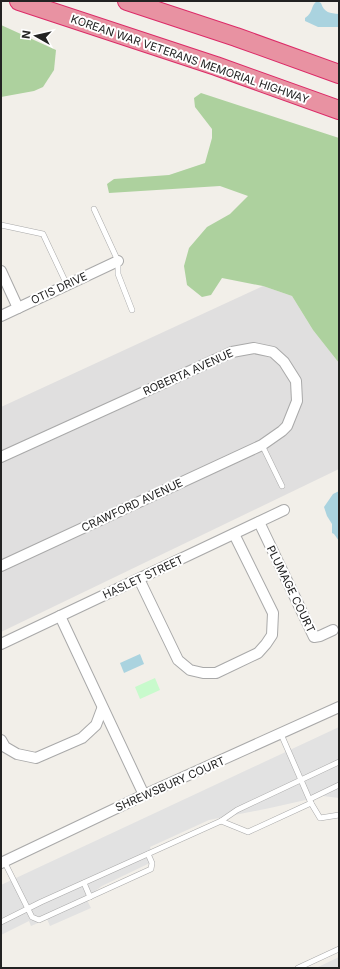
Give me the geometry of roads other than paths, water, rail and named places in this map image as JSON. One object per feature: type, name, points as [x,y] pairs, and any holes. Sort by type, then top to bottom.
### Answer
[{"type":"highway","name":"KOREAN WAR VETERANS MEMORIAL HIGHWAY","points":[[19,1],[209,63],[339,110]]},
{"type":"highway","points":[[127,1],[236,37],[339,74]]},
{"type":"street","name":"OTIS DRIVE","points":[[1,316],[118,261]]},
{"type":"street","points":[[1,270],[18,308]]},
{"type":"street","name":"ROBERTA AVENUE","points":[[1,456],[232,352],[254,348],[273,352],[284,362],[296,381],[297,401],[287,426],[262,445]]},
{"type":"street","name":"CRAWFORD AVENUE","points":[[1,566],[262,445]]},
{"type":"street","name":"HASLET STREET","points":[[1,644],[284,510]]},
{"type":"street","name":"PLUMAGE COURT","points":[[258,522],[314,636],[320,636],[333,630]]},
{"type":"street","points":[[139,578],[178,660],[190,670],[203,673],[216,673],[258,653],[272,635],[273,613],[234,534]]},
{"type":"street","points":[[60,616],[102,709],[144,795]]},
{"type":"street","name":"SHREWSBURY COURT","points":[[3,862],[144,795],[339,707]]},
{"type":"street","points":[[1,740],[5,748],[18,754],[36,758],[82,738],[96,725],[102,709]]},
{"type":"lane","points":[[94,209],[118,261],[118,274],[132,310]]},
{"type":"lane","points":[[1,225],[43,234],[66,285]]},
{"type":"lane","points":[[262,445],[282,486]]},
{"type":"lane","points":[[281,734],[301,780],[320,818],[339,815]]},
{"type":"lane","points":[[1,922],[221,821],[237,810],[339,762]]},
{"type":"lane","points":[[221,821],[248,832],[311,801],[339,785]]},
{"type":"lane","points":[[3,862],[32,917],[39,920],[151,869],[152,863],[148,854]]},
{"type":"lane","points":[[84,883],[90,897]]},
{"type":"lane","points":[[298,968],[339,950]]},
{"type":"water","points":[[317,1],[321,3],[326,11],[339,14],[339,27],[318,27],[305,21],[305,18],[310,14],[313,5]]},
{"type":"water","points":[[339,491],[339,541],[332,533],[332,524],[324,507],[333,494]]},
{"type":"water","points":[[140,654],[144,664],[124,673],[120,663]]}]
